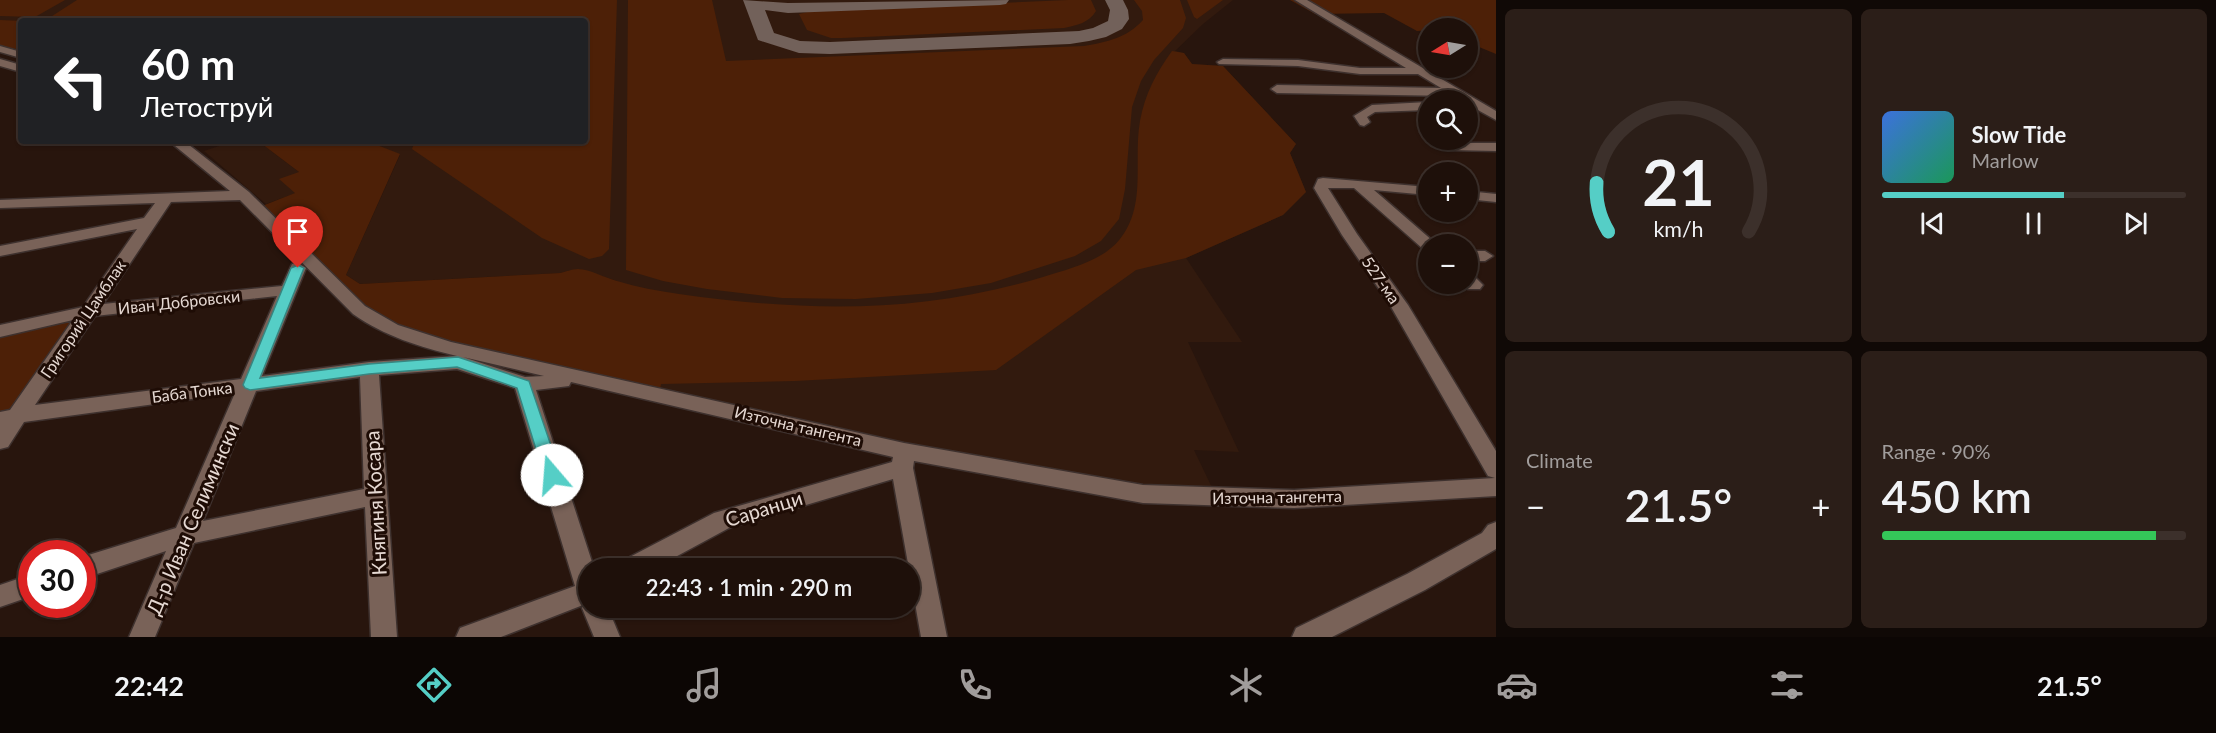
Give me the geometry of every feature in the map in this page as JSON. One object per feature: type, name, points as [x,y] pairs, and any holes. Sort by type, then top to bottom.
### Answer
[{"type":"street","points":[[1300,0],[1418,70]]},
{"type":"street","points":[[0,49],[18,54]]},
{"type":"street","points":[[1223,62],[1298,63],[1360,70],[1418,71]]},
{"type":"street","points":[[0,63],[18,68]]},
{"type":"street","points":[[1431,78],[1452,90]]},
{"type":"street","points":[[1277,89],[1418,91]]},
{"type":"street","points":[[1478,105],[1496,116]]},
{"type":"street","points":[[1364,122],[1360,116],[1372,109],[1418,107]]},
{"type":"street","name":"Източна тангента","points":[[180,144],[244,195],[359,310],[379,325],[408,337],[903,459],[1143,494],[1294,499],[1496,487]]},
{"type":"street","points":[[1478,147],[1496,147]]},
{"type":"street","name":"527-ма","points":[[1418,190],[1323,182],[1321,188],[1350,235],[1399,305],[1496,470]]},
{"type":"street","points":[[1358,184],[1418,236]]},
{"type":"street","points":[[0,204],[244,195]]},
{"type":"street","points":[[1478,196],[1496,198]]},
{"type":"street","name":"Григорий Цамблак","points":[[0,441],[9,418],[88,311],[166,198]]},
{"type":"street","points":[[0,251],[150,222]]},
{"type":"street","points":[[1478,256],[1485,256]]},
{"type":"street","name":"Д-р Иван Селимински","points":[[142,637],[298,268]]},
{"type":"street","name":"Иван Добровски","points":[[0,331],[88,311],[289,290]]},
{"type":"street","points":[[434,364],[451,348]]},
{"type":"street","name":"Баба Тонка","points":[[9,418],[369,369],[458,362],[524,384]]},
{"type":"street","name":"Княгиня Косара","points":[[369,369],[374,496],[384,637]]},
{"type":"street","points":[[562,381],[524,384],[578,558]]},
{"type":"street","points":[[903,459],[934,637]]},
{"type":"street","name":"Саранци","points":[[652,558],[722,520],[903,459]]},
{"type":"street","points":[[96,563],[185,534],[374,496]]},
{"type":"street","points":[[1305,637],[1416,582],[1490,540],[1496,532]]},
{"type":"street","points":[[0,596],[18,590]]},
{"type":"street","points":[[469,637],[578,594]]},
{"type":"street","points":[[599,618],[607,637]]},
{"type":"shaded area","points":[[0,0],[1233,0],[1175,51],[1184,53],[1192,64],[1223,66],[1296,144],[1290,153],[1306,192],[1283,215],[1186,258],[1242,342],[1188,342],[1239,452],[1194,450],[1217,498],[1143,494],[659,395],[617,281],[579,269],[560,273],[360,284],[346,275],[400,155],[374,144],[588,144],[588,18],[18,18],[18,21],[0,20]]},
{"type":"shaded area","points":[[0,0],[65,0],[35,17],[0,16]]},
{"type":"shaded area","points":[[77,0],[617,0],[609,249],[602,256],[589,259],[542,238],[412,149],[414,144],[588,144],[588,18],[49,18]]},
{"type":"shaded area","points":[[628,0],[712,0],[726,61],[1084,46],[1116,38],[1137,26],[1143,20],[1142,11],[1134,0],[1180,0],[1186,18],[1183,28],[1154,60],[1141,81],[1132,107],[1125,189],[1119,219],[1101,241],[1075,256],[991,283],[932,293],[856,299],[782,298],[707,289],[663,281],[626,270]]},
{"type":"shaded area","points":[[1091,0],[1096,11],[1086,21],[1064,28],[842,38],[831,38],[807,30],[799,14],[812,11]]},
{"type":"shaded area","points":[[1187,0],[1223,0],[1197,19]]},
{"type":"shaded area","points":[[1290,0],[1496,0],[1496,54],[1478,47],[1478,18],[1418,18],[1417,31],[1384,13],[1315,14]]},
{"type":"shaded area","points":[[0,20],[18,21],[18,49],[0,46]]},
{"type":"shaded area","points":[[1172,51],[1184,53],[1192,64],[1223,66],[1296,144],[1290,153],[1306,192],[1283,215],[1186,258],[1136,270],[996,370],[795,381],[661,384],[659,395],[379,325],[257,208],[295,193],[279,179],[299,172],[262,144],[375,144],[400,154],[346,275],[360,284],[560,273],[578,269],[655,290],[772,304],[862,306],[952,298],[1043,277],[1095,259],[1113,247],[1128,226],[1134,212],[1138,182],[1140,121],[1152,84]]},
{"type":"shaded area","points":[[225,144],[262,144],[299,172],[296,193],[266,204],[204,151]]},
{"type":"shaded area","points":[[88,311],[18,415],[0,420],[0,331]]},
{"type":"taxiway","points":[[752,0],[765,36],[768,38],[799,47],[830,48],[1070,38],[1089,35],[1115,25],[1119,19],[1119,10],[1114,0]]},
{"type":"taxiway","points":[[754,0],[766,5],[788,8],[1000,0]]},
{"type":"route","points":[[298,268],[250,385],[369,369],[458,362],[524,384],[552,475]]}]
